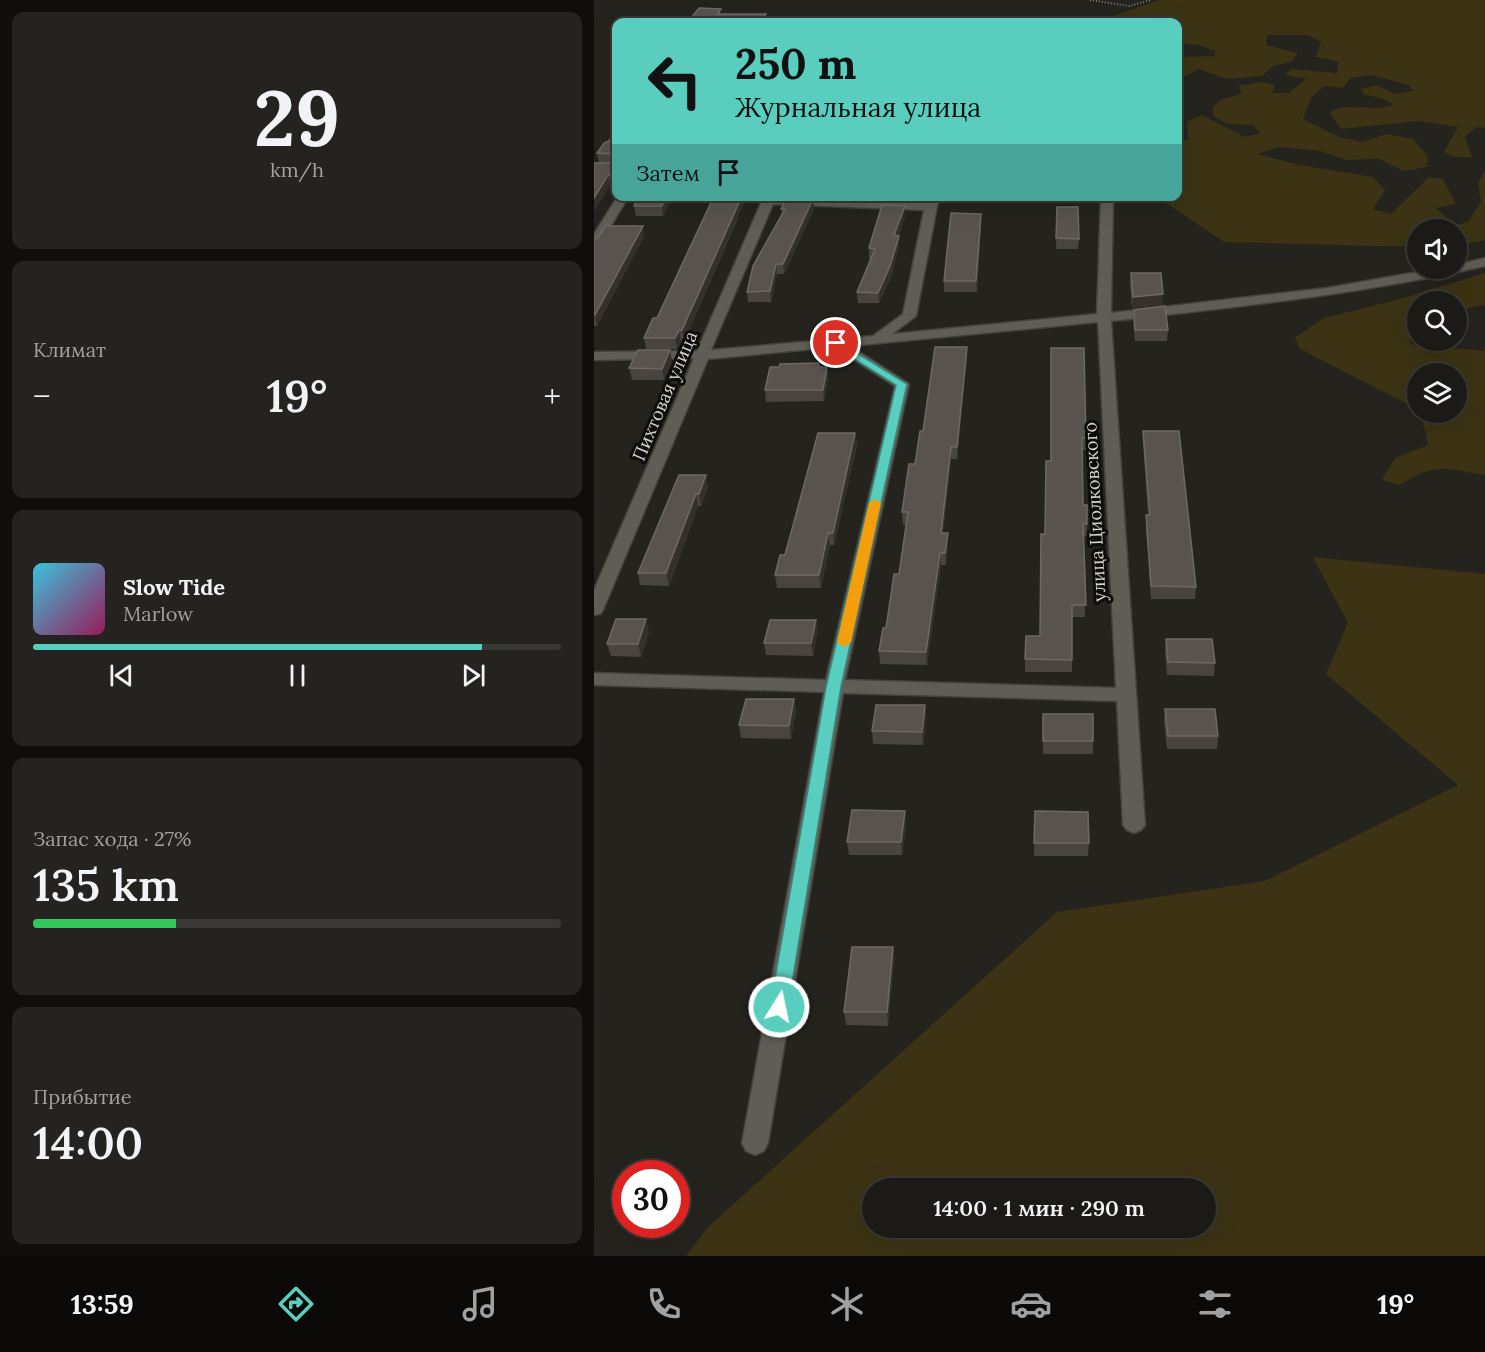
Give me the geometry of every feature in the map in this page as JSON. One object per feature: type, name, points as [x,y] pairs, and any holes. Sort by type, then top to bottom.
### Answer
[{"type":"street","points":[[594,244],[621,201]]},
{"type":"street","name":"Пихтовая улица","points":[[594,610],[769,201]]},
{"type":"street","points":[[876,339],[909,316],[932,202],[892,201]]},
{"type":"street","name":"улица Циолковского","points":[[1107,201],[1104,318],[1134,825]]},
{"type":"street","points":[[594,356],[703,355],[1104,318],[1327,293],[1442,273],[1485,262]]},
{"type":"street","points":[[755,1143],[834,687],[902,384],[836,343]]},
{"type":"street","points":[[594,679],[1125,695]]},
{"type":"path","points":[[1090,0],[1129,6],[1151,0]]},
{"type":"shaded area","points":[[1159,0],[1485,0],[1485,128],[1476,127],[1465,137],[1472,157],[1455,157],[1444,152],[1458,127],[1419,121],[1341,129],[1330,112],[1345,107],[1377,108],[1393,105],[1387,100],[1363,94],[1362,89],[1376,85],[1395,94],[1413,91],[1409,85],[1371,75],[1351,78],[1343,88],[1324,86],[1311,98],[1303,119],[1339,137],[1362,142],[1387,134],[1413,139],[1428,156],[1427,167],[1404,171],[1379,159],[1346,160],[1320,151],[1279,147],[1258,154],[1299,165],[1373,177],[1385,190],[1373,209],[1391,214],[1429,177],[1443,179],[1456,204],[1436,208],[1448,219],[1407,219],[1407,247],[1224,242],[1163,201],[1182,201],[1182,140],[1188,140],[1187,122],[1201,115],[1245,137],[1260,133],[1253,125],[1227,124],[1213,116],[1213,107],[1222,99],[1242,94],[1239,86],[1261,82],[1275,85],[1272,93],[1289,93],[1306,79],[1285,75],[1291,69],[1337,73],[1339,62],[1316,57],[1321,42],[1308,35],[1267,35],[1266,45],[1298,53],[1291,62],[1273,66],[1262,76],[1227,79],[1198,69],[1187,76],[1182,75],[1182,57],[1215,56],[1215,51],[1199,45],[1182,44],[1182,18],[1107,18]]},
{"type":"shaded area","points":[[1485,171],[1485,240],[1467,244],[1467,222],[1481,202],[1478,183]]},
{"type":"shaded area","points":[[1485,273],[1485,305],[1467,308],[1467,291],[1426,291],[1467,279]]},
{"type":"shaded area","points":[[1407,297],[1407,351],[1485,351],[1485,475],[1441,469],[1423,473],[1400,485],[1382,480],[1395,458],[1428,445],[1423,423],[1467,423],[1467,363],[1407,363],[1407,404],[1300,349],[1295,337],[1324,318]]},
{"type":"shaded area","points":[[1313,557],[1485,574],[1485,1256],[686,1256],[707,1228],[1057,912],[1265,881],[1458,785],[1326,674],[1348,623]]},
{"type":"building","points":[[699,8],[721,9],[718,14],[766,14],[764,18],[691,18]]},
{"type":"building","points":[[612,136],[612,154],[597,153],[604,143],[609,141]]},
{"type":"building","points":[[594,163],[612,163],[612,175],[608,175],[594,198]]},
{"type":"building","points":[[636,201],[664,201],[662,206],[634,206]]},
{"type":"building","points":[[712,201],[740,201],[682,330],[679,330],[675,338],[644,338],[653,318],[657,318]]},
{"type":"building","points":[[785,201],[812,201],[783,264],[776,264],[770,291],[747,292],[753,266],[785,209],[781,209]]},
{"type":"building","points":[[882,205],[905,206],[894,235],[899,236],[890,266],[878,293],[857,292],[875,249],[869,248]]},
{"type":"building","points":[[1057,207],[1078,207],[1079,239],[1056,238]]},
{"type":"building","points":[[951,213],[981,214],[976,281],[944,281]]},
{"type":"building","points":[[605,226],[643,226],[594,315],[594,239],[598,238]]},
{"type":"building","points":[[1131,273],[1161,273],[1163,294],[1133,297]]},
{"type":"building","points":[[1165,306],[1168,330],[1135,330],[1134,310]]},
{"type":"building","points":[[935,347],[967,347],[957,447],[951,447],[941,533],[948,533],[945,553],[940,553],[926,652],[879,651],[883,628],[886,628],[894,574],[899,574],[908,512],[902,512],[909,464],[915,464],[920,431],[923,431]]},
{"type":"building","points":[[1051,348],[1084,348],[1086,438],[1082,438],[1083,505],[1087,505],[1087,524],[1083,523],[1086,605],[1072,605],[1072,660],[1025,659],[1026,636],[1040,636],[1041,534],[1045,534],[1046,461],[1051,461]]},
{"type":"building","points":[[638,350],[670,350],[662,369],[629,368]]},
{"type":"building","points":[[819,363],[818,367],[827,367],[823,390],[765,390],[770,367],[779,367],[780,364]]},
{"type":"building","points":[[1143,431],[1179,431],[1196,587],[1151,586],[1146,515],[1150,515]]},
{"type":"building","points":[[818,433],[855,433],[833,533],[828,533],[819,575],[775,575],[780,555],[785,555]]},
{"type":"building","points":[[679,475],[706,475],[699,494],[696,494],[666,573],[638,573]]},
{"type":"building","points":[[616,619],[646,619],[638,644],[607,644]]},
{"type":"building","points":[[770,620],[816,620],[811,643],[764,643]]},
{"type":"building","points":[[1166,639],[1212,639],[1215,663],[1168,662]]},
{"type":"building","points":[[746,699],[794,699],[789,726],[739,725]]},
{"type":"building","points":[[876,705],[925,705],[922,732],[872,731]]},
{"type":"building","points":[[1165,709],[1215,709],[1218,736],[1168,736]]},
{"type":"building","points":[[1043,714],[1093,714],[1093,741],[1043,741]]},
{"type":"building","points":[[852,810],[905,811],[901,842],[847,842]]},
{"type":"building","points":[[1035,811],[1088,812],[1089,843],[1034,843]]},
{"type":"building","points":[[852,947],[893,947],[887,1012],[844,1012]]},
{"type":"slow traffic","points":[[844,642],[875,503]]},
{"type":"route","points":[[779,1007],[834,687],[902,384],[836,343]]}]
